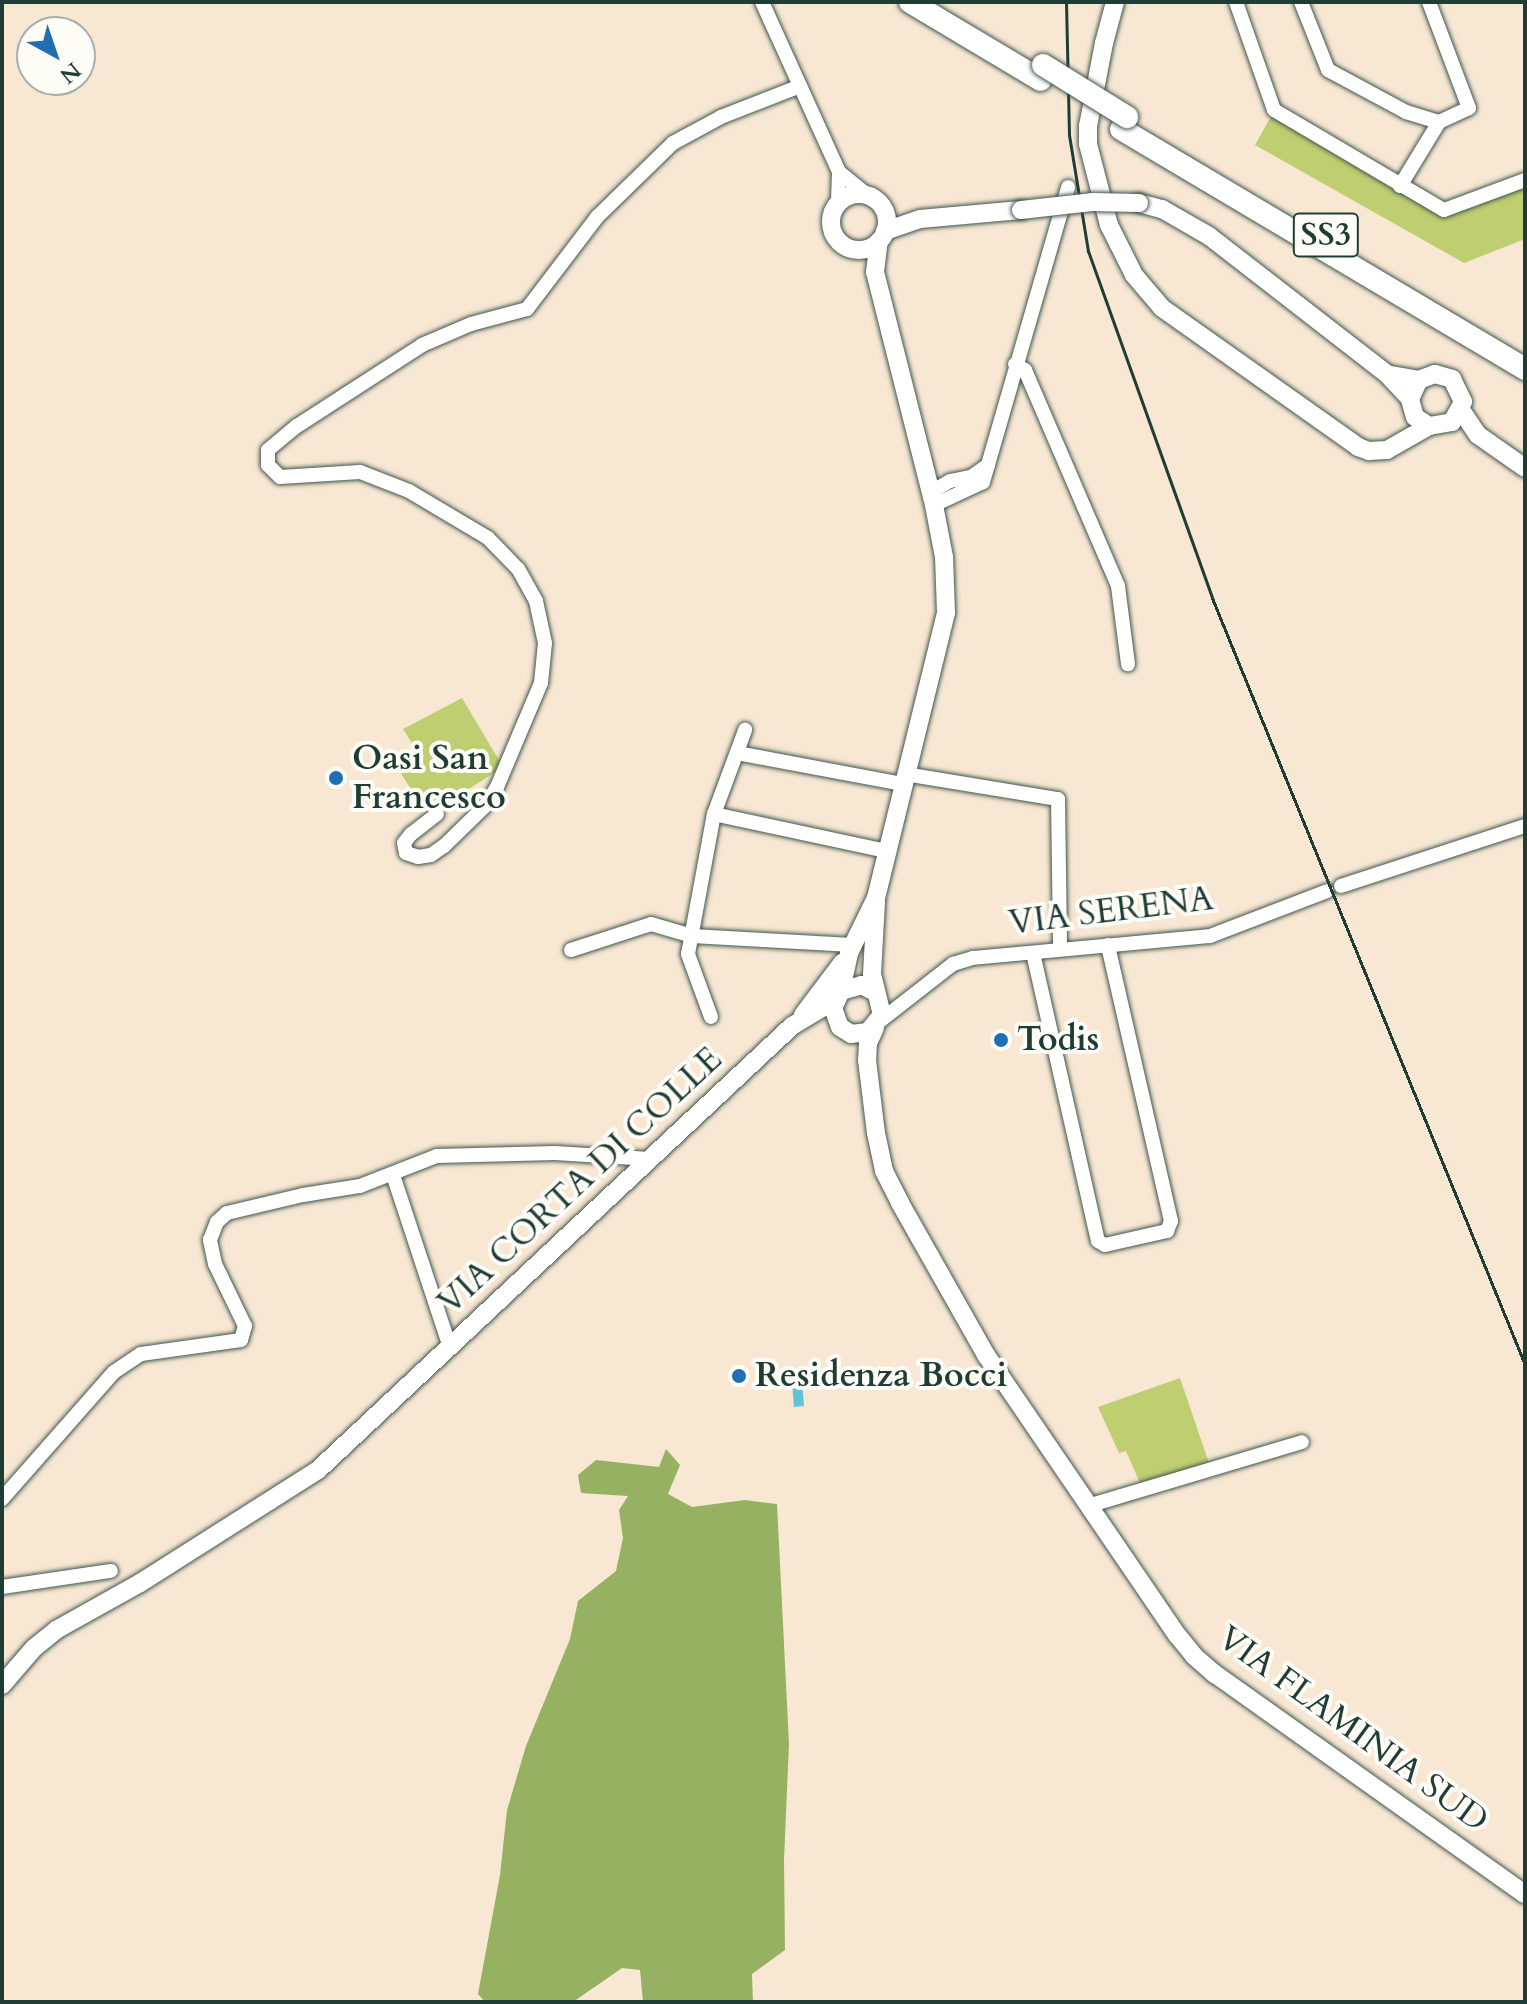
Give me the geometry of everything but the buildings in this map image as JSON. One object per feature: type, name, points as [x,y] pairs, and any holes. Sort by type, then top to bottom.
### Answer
[{"type":"highway","name":"SS3","points":[[910,2],[1042,72]]},
{"type":"highway","name":"SS3","points":[[939,2],[1042,72],[1525,369]]},
{"type":"highway","name":"SS3","points":[[1124,123],[1525,354]]},
{"type":"main road","points":[[1115,2],[1088,126],[1092,164],[1109,225],[1134,275],[1162,308],[1358,447],[1378,452],[1437,426],[1461,410]]},
{"type":"main road","points":[[875,272],[883,228],[875,199],[867,195],[851,195],[838,204],[831,220],[836,237],[850,248],[859,249],[883,228],[920,219],[1092,202],[1139,203],[1162,209],[1209,236],[1388,375],[1410,404],[1437,426],[1478,435]]},
{"type":"main road","points":[[788,1031],[858,943],[876,898],[946,613],[944,557],[933,498],[875,272],[859,249]]},
{"type":"main road","points":[[1388,375],[1419,380],[1435,374],[1452,379],[1462,393],[1461,410],[1478,435],[1525,468]]},
{"type":"main road","points":[[1405,439],[1410,404],[1419,380]]},
{"type":"main road","name":"VIA FLAMINIA SUD","points":[[858,943],[882,1009],[868,1043],[867,1060],[879,1149],[900,1203],[986,1355],[1194,1656],[1525,1894]]},
{"type":"main road","name":"VIA FLAMINIA SUD","points":[[858,943],[838,996],[844,1029],[867,1060]]},
{"type":"main road","points":[[838,996],[862,985],[877,994]]},
{"type":"main road","name":"VIA CORTA DI COLLE","points":[[2,1685],[34,1648],[56,1630],[140,1583],[306,1479],[788,1031],[838,996]]},
{"type":"main road","name":"VIA CORTA DI COLLE","points":[[788,1031],[818,1023],[844,1029]]},
{"type":"main road","points":[[844,1029],[860,1035],[877,1024]]},
{"type":"street","points":[[762,2],[839,172],[838,204]]},
{"type":"street","points":[[1236,2],[1274,110],[1444,210],[1525,180]]},
{"type":"street","points":[[1301,2],[1328,70],[1406,112],[1439,122]]},
{"type":"street","points":[[1400,186],[1439,122],[1469,108],[1429,2]]},
{"type":"street","points":[[437,814],[411,834],[404,843],[406,853],[418,857],[431,855],[444,846],[484,807],[497,787],[541,683],[545,643],[536,601],[518,569],[488,538],[409,491],[360,472],[280,477],[268,465],[268,450],[297,426],[422,345],[471,324],[527,309],[597,217],[673,143],[721,117],[800,86]]},
{"type":"street","points":[[839,172],[867,195]]},
{"type":"street","points":[[933,498],[983,482],[1068,187]]},
{"type":"street","points":[[1015,364],[1025,370],[1118,586],[1128,664]]},
{"type":"street","points":[[922,458],[942,476],[956,480]]},
{"type":"street","points":[[933,498],[956,480],[971,477],[988,465]]},
{"type":"street","points":[[711,1017],[688,954],[714,814],[745,730]]},
{"type":"street","points":[[737,753],[1058,799],[1060,949]]},
{"type":"street","points":[[714,814],[887,851]]},
{"type":"street","name":"VIA SERENA","points":[[877,1024],[953,964],[1060,949],[1210,936],[1334,889],[1525,826]]},
{"type":"street","points":[[571,950],[651,924],[692,936],[858,943]]},
{"type":"street","points":[[1033,953],[1098,1241],[1105,1245],[1167,1231],[1171,1221],[1108,945]]},
{"type":"street","points":[[877,994],[892,1002],[910,998]]},
{"type":"street","points":[[2,1499],[114,1372],[141,1354],[241,1340],[245,1326],[215,1264],[210,1240],[217,1222],[227,1213],[303,1195],[360,1186],[437,1156],[555,1153],[650,1159]]},
{"type":"street","points":[[393,1175],[450,1347]]},
{"type":"street","points":[[1091,1505],[1302,1442]]},
{"type":"street","points":[[2,1587],[111,1571]]},
{"type":"green space","points":[[1274,111],[1444,212],[1525,182],[1525,239],[1464,263],[1255,145]]},
{"type":"green space","points":[[462,698],[503,767],[428,815],[400,772],[421,758],[403,729]]},
{"type":"green space","points":[[1180,1378],[1209,1463],[1140,1483],[1126,1451],[1119,1453],[1098,1407]]},
{"type":"green space","points":[[666,1449],[680,1465],[668,1494],[692,1507],[745,1500],[777,1504],[789,1744],[784,1860],[785,1950],[752,1974],[753,2002],[643,2002],[640,1970],[622,1968],[573,2002],[485,2002],[478,1994],[500,1875],[507,1810],[526,1746],[570,1639],[578,1601],[616,1571],[623,1538],[619,1510],[628,1496],[581,1493],[578,1475],[596,1460],[659,1467]]},
{"type":"water","points":[[797,1378],[802,1382],[804,1406],[794,1407],[792,1382]]},
{"type":"railway","points":[[1066,2],[1069,135],[1088,251],[1212,598],[1525,1365]]},
{"type":"place","name":"Oasi San Francesco","points":[[336,778]]},
{"type":"place","name":"Todis","points":[[1001,1040]]},
{"type":"place","name":"Residenza Bocci","points":[[739,1376]]}]
